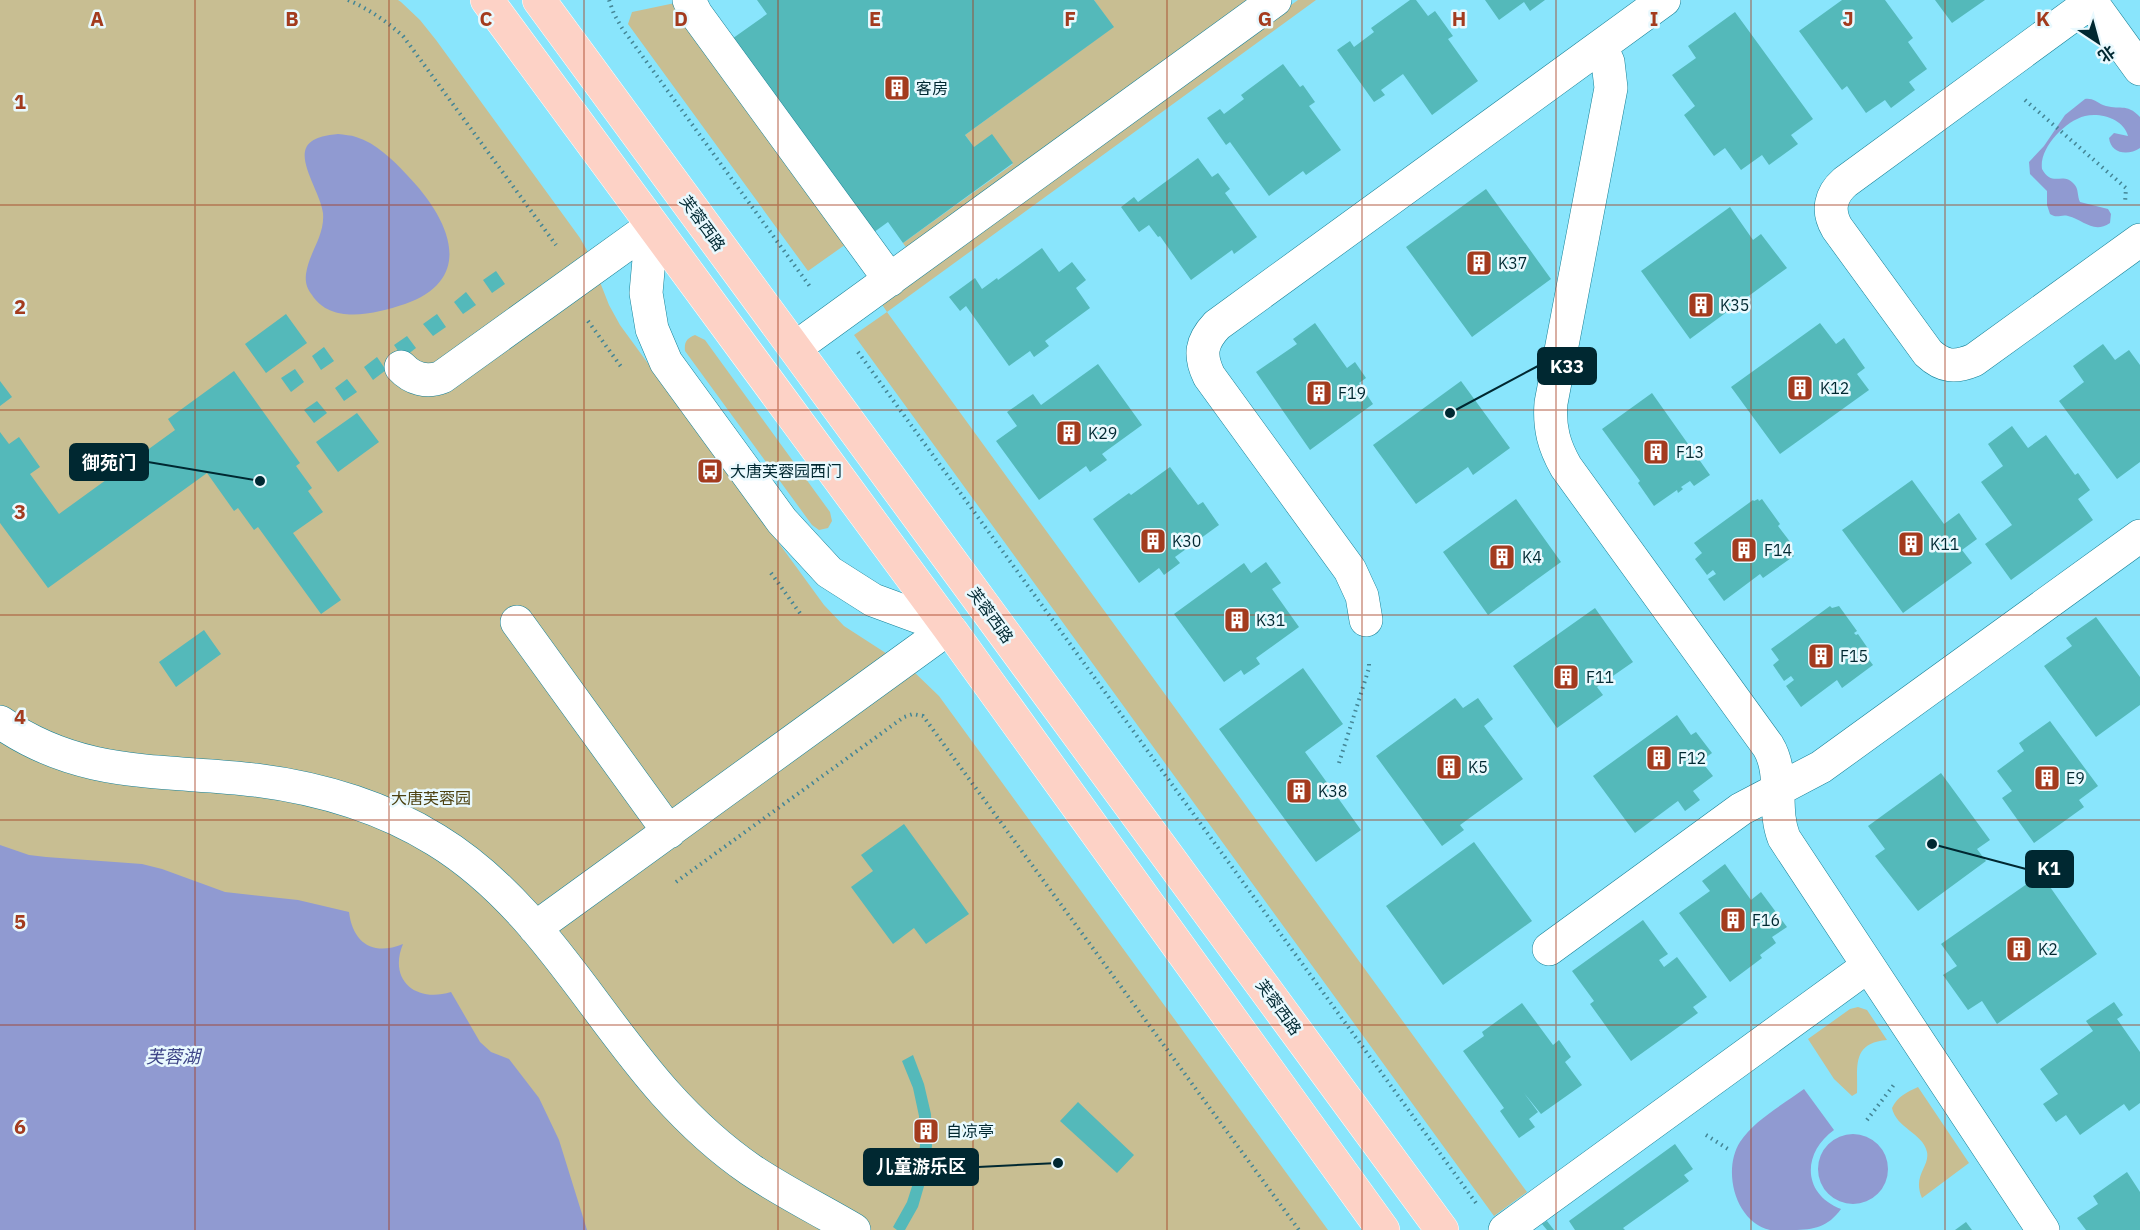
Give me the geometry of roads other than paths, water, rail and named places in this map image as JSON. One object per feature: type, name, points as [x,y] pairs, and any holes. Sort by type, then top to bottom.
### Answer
[{"type":"main road","points":[[488,0],[949,628],[1383,1230]]},
{"type":"main road","name":"芙蓉西路","points":[[539,0],[1442,1230]]},
{"type":"street","points":[[689,0],[890,280]]},
{"type":"street","points":[[795,348],[1275,0]]},
{"type":"street","points":[[1366,620],[1362,596],[1350,570],[1209,376],[1203,363],[1203,349],[1208,336],[1217,325],[1664,0]]},
{"type":"street","points":[[2140,69],[2090,1],[1845,182],[1833,196],[1831,209],[1837,228],[1928,353],[1938,362],[1949,366],[1962,365],[1974,360],[2140,240]]},
{"type":"street","points":[[1601,46],[1608,62],[1611,88],[1551,403],[1552,437],[1557,452],[1768,746],[1776,764],[1779,825],[1784,838],[2043,1230]]},
{"type":"street","points":[[401,367],[410,375],[423,380],[442,377],[652,226]]},
{"type":"street","points":[[652,226],[646,293],[652,329],[666,362],[782,521],[829,572],[873,600],[949,628]]},
{"type":"street","points":[[1549,950],[1741,810],[1821,767],[2140,536]]},
{"type":"street","points":[[517,622],[669,831]]},
{"type":"street","points":[[535,928],[949,628]]},
{"type":"street","points":[[0,722],[39,745],[84,762],[121,769],[226,777],[292,786],[384,813],[435,839],[495,886],[535,928],[641,1064],[691,1121],[750,1169],[854,1230]]},
{"type":"street","points":[[1505,1230],[1868,966]]},
{"type":"water","points":[[2085,99],[2109,107],[2126,108],[2140,117],[2140,148],[2135,151],[2121,152],[2110,143],[2109,138],[2114,133],[2128,136],[2122,125],[2111,118],[2091,115],[2077,119],[2062,129],[2049,144],[2042,161],[2042,169],[2050,178],[2070,180],[2074,184],[2080,202],[2108,209],[2111,214],[2110,223],[2099,227],[2093,227],[2068,216],[2050,214],[2047,205],[2047,191],[2030,174],[2029,162],[2044,146],[2065,115]]},
{"type":"water","points":[[338,134],[363,140],[390,158],[421,191],[443,227],[449,245],[449,263],[442,279],[428,293],[405,304],[369,313],[343,314],[321,305],[308,288],[306,274],[322,229],[323,213],[305,162],[306,148],[308,144],[320,137]]},
{"type":"water","name":"芙蓉湖","points":[[0,845],[29,855],[142,864],[225,892],[298,900],[349,912],[355,932],[367,944],[383,949],[403,944],[399,957],[399,968],[408,986],[427,994],[438,995],[451,992],[480,1042],[491,1052],[509,1059],[539,1098],[559,1140],[587,1230],[0,1230]]},
{"type":"water","points":[[1804,1089],[1834,1130],[1816,1150],[1811,1172],[1813,1183],[1819,1194],[1841,1209],[1826,1224],[1814,1228],[1770,1230],[1758,1225],[1748,1217],[1740,1206],[1732,1180],[1735,1153],[1740,1142],[1753,1127]]},
{"type":"water","points":[[1853,1134],[1866,1137],[1878,1144],[1885,1156],[1888,1169],[1885,1182],[1878,1194],[1866,1201],[1853,1204],[1840,1201],[1828,1194],[1821,1182],[1818,1169],[1821,1156],[1828,1144],[1840,1137]]},
{"type":"place","name":"客房","points":[[897,88]]},
{"type":"place","name":"K37","points":[[1479,263]]},
{"type":"place","name":"K35","points":[[1701,305]]},
{"type":"place","name":"K12","points":[[1800,388]]},
{"type":"place","name":"F19","points":[[1319,393]]},
{"type":"place","name":"K33","points":[[1450,413]]},
{"type":"place","name":"K29","points":[[1069,433]]},
{"type":"place","name":"F13","points":[[1656,452]]},
{"type":"place","name":"大唐芙蓉园西门","points":[[710,471]]},
{"type":"place","name":"御苑门","points":[[260,481]]},
{"type":"place","name":"K30","points":[[1153,541]]},
{"type":"place","name":"K11","points":[[1911,544]]},
{"type":"place","name":"F14","points":[[1744,550]]},
{"type":"place","name":"K4","points":[[1502,557]]},
{"type":"place","name":"K31","points":[[1237,620]]},
{"type":"place","name":"F15","points":[[1821,656]]},
{"type":"place","name":"F11","points":[[1566,677]]},
{"type":"place","name":"F12","points":[[1659,758]]},
{"type":"place","name":"K5","points":[[1449,767]]},
{"type":"place","name":"E9","points":[[2047,778]]},
{"type":"place","name":"K38","points":[[1299,791]]},
{"type":"place","name":"K1","points":[[1932,844]]},
{"type":"place","name":"F16","points":[[1733,920]]},
{"type":"place","name":"K2","points":[[2019,949]]},
{"type":"place","name":"自凉亭","points":[[926,1131]]},
{"type":"place","name":"儿童游乐区","points":[[1058,1163]]},
{"type":"park label","name":"大唐芙蓉园","points":[[431,798]]}]
